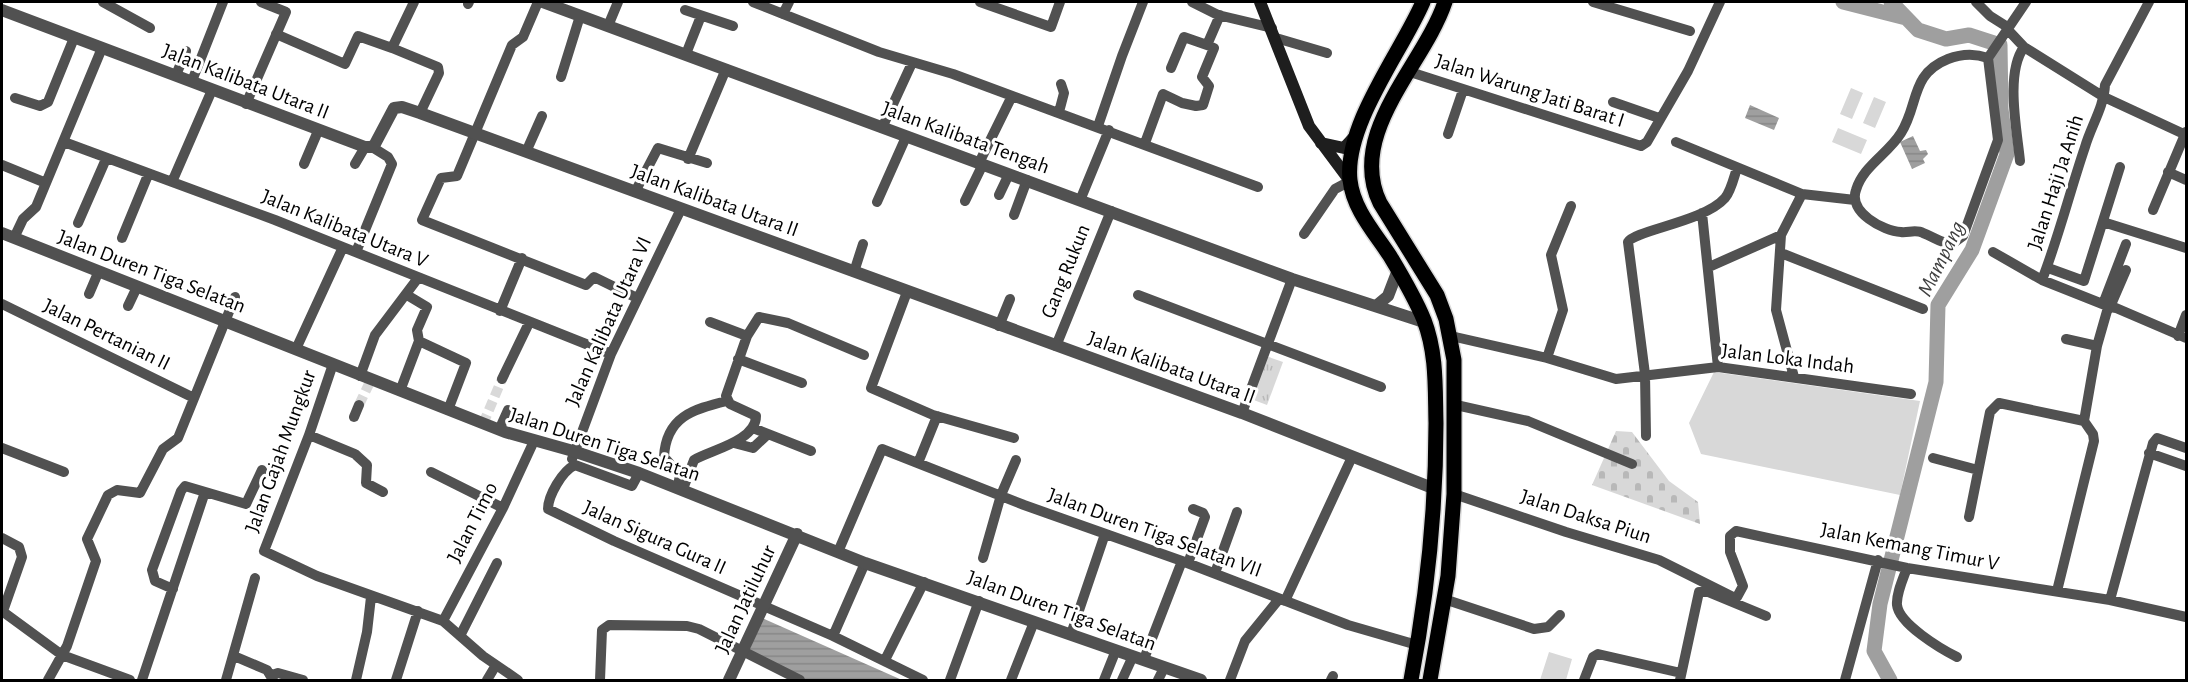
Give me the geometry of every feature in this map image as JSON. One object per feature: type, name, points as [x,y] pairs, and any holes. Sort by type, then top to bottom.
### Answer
[{"type":"main road","points":[[1260,2],[1274,33],[1282,68],[1301,107],[1319,143],[1350,181],[1359,208],[1398,270],[1425,322],[1435,361],[1435,489],[1412,674],[1421,678],[1431,676],[1444,599],[1454,494],[1456,405],[1451,336],[1437,295],[1427,275],[1380,203],[1371,180],[1371,153],[1407,71],[1445,2]]},
{"type":"main road","points":[[1350,181],[1352,158],[1358,133],[1381,77],[1423,2]]},
{"type":"main road","points":[[1319,143],[1344,148],[1358,133]]},
{"type":"street","points":[[103,2],[150,28]]},
{"type":"street","points":[[192,81],[223,2]]},
{"type":"street","points":[[246,104],[286,11],[261,2]]},
{"type":"street","points":[[392,48],[414,2]]},
{"type":"street","points":[[538,2],[522,37],[512,45],[457,176],[441,178],[422,220],[586,285],[594,277],[637,298]]},
{"type":"street","name":"Jalan Kalibata Tengah","points":[[543,2],[563,5],[580,16],[906,137],[1081,198],[1292,279],[1425,322]]},
{"type":"street","points":[[608,26],[618,2]]},
{"type":"street","points":[[753,2],[912,63],[953,74],[1104,128],[1258,187]]},
{"type":"street","points":[[783,14],[789,2]]},
{"type":"street","points":[[980,2],[1051,27],[1060,2]]},
{"type":"street","points":[[1081,198],[1104,128],[1122,56],[1143,2]]},
{"type":"street","points":[[1192,2],[1220,15],[1327,53]]},
{"type":"street","points":[[1593,2],[1618,5],[1690,31]]},
{"type":"street","points":[[1612,102],[1659,118],[1689,71],[1720,2]]},
{"type":"street","points":[[1990,54],[1998,140],[1963,236],[1952,244],[1941,243],[1923,232],[1890,230],[1868,218],[1855,200],[1855,190],[1878,157],[1901,133],[1927,71],[1953,57],[1990,54],[2012,36],[2026,2]]},
{"type":"street","name":"Jalan Haji Ja Anih","points":[[2042,280],[2060,233],[2085,144],[2104,97],[2109,74],[2149,2]]},
{"type":"street","points":[[1981,4],[2012,36],[2104,97],[2186,134],[2153,210]]},
{"type":"street","name":"Jalan Kalibata Utara II","points":[[2,10],[318,131],[368,147],[394,108],[402,107],[420,113],[473,135],[526,152],[1242,413],[1435,489]]},
{"type":"street","points":[[685,10],[733,26]]},
{"type":"street","points":[[1207,45],[1220,15]]},
{"type":"street","points":[[561,77],[580,16]]},
{"type":"street","points":[[686,54],[701,16]]},
{"type":"street","points":[[276,34],[345,64],[358,36],[439,69],[420,113]]},
{"type":"street","points":[[2012,36],[2019,54],[2014,96],[2020,161]]},
{"type":"street","points":[[1145,143],[1163,94],[1189,105],[1203,105],[1209,86],[1202,77],[1214,48],[1185,37],[1171,68]]},
{"type":"street","points":[[15,98],[40,106],[48,102],[74,38]]},
{"type":"street","points":[[14,238],[23,219],[36,207],[102,48]]},
{"type":"street","points":[[176,75],[186,51]]},
{"type":"street","points":[[882,128],[912,63]]},
{"type":"street","points":[[688,159],[726,69]]},
{"type":"street","name":"Jalan Warung Jati Barat I","points":[[1407,71],[1641,146],[1647,142],[1659,118]]},
{"type":"street","points":[[1059,112],[1064,93],[1061,84]]},
{"type":"street","points":[[172,182],[212,90]]},
{"type":"street","points":[[1448,134],[1463,90]]},
{"type":"street","points":[[965,201],[1012,96]]},
{"type":"street","points":[[526,152],[542,117]]},
{"type":"street","points":[[304,164],[318,131]]},
{"type":"street","points":[[878,202],[906,137]]},
{"type":"street","name":"Jalan Kalibata Utara V","points":[[64,142],[356,252],[611,354]]},
{"type":"street","points":[[1676,142],[1802,194],[1855,200]]},
{"type":"street","points":[[355,164],[368,147],[388,157],[392,164],[356,252]]},
{"type":"street","points":[[634,192],[658,148],[707,163]]},
{"type":"street","points":[[78,223],[106,159]]},
{"type":"street","points":[[2,165],[46,183]]},
{"type":"street","points":[[2051,268],[2084,281],[2120,167]]},
{"type":"street","points":[[1646,436],[1645,374],[1628,243],[1635,234],[1664,228],[1702,213],[1724,199],[1737,168]]},
{"type":"street","points":[[2168,172],[2187,180]]},
{"type":"street","points":[[999,195],[1009,174]]},
{"type":"street","points":[[122,238],[148,175]]},
{"type":"street","points":[[1014,215],[1027,180]]},
{"type":"street","points":[[1304,234],[1335,189],[1350,181]]},
{"type":"street","points":[[1794,377],[1776,310],[1781,236],[1802,194]]},
{"type":"street","points":[[1547,358],[1563,310],[1551,255],[1571,206]]},
{"type":"street","name":"Jalan Kalibata Utara VI","points":[[573,451],[611,354],[681,209]]},
{"type":"street","name":"Gang Rukun","points":[[1056,346],[1111,211]]},
{"type":"street","points":[[1702,213],[1718,367]]},
{"type":"street","points":[[2103,222],[2187,248]]},
{"type":"street","name":"Jalan Duren Tiga Selatan","points":[[2,233],[98,273],[224,319],[366,380],[534,441],[573,451],[639,473],[682,479],[837,552],[1201,681]]},
{"type":"street","points":[[1709,267],[1781,236]]},
{"type":"street","points":[[854,272],[863,244]]},
{"type":"street","points":[[2084,421],[2097,346],[2126,244]]},
{"type":"street","points":[[296,349],[343,247]]},
{"type":"street","points":[[1993,252],[2042,280],[2182,337],[2187,315]]},
{"type":"street","points":[[1781,253],[1923,309]]},
{"type":"street","points":[[500,311],[522,258]]},
{"type":"street","points":[[1376,306],[1388,296],[1398,270]]},
{"type":"street","points":[[2107,306],[2126,270]]},
{"type":"street","points":[[89,294],[98,273]]},
{"type":"street","points":[[366,380],[375,335],[418,278]]},
{"type":"street","points":[[1242,413],[1292,279]]},
{"type":"street","points":[[128,306],[136,287]]},
{"type":"street","points":[[907,292],[872,388],[937,416],[1014,438]]},
{"type":"street","points":[[400,391],[419,341],[417,330],[427,307],[406,295]]},
{"type":"street","points":[[1138,295],[1382,387]]},
{"type":"street","points":[[48,681],[76,622],[96,561],[87,543],[88,535],[108,495],[117,490],[137,494],[143,490],[163,449],[178,438],[224,319],[235,297]]},
{"type":"street","points":[[999,326],[1010,300]]},
{"type":"street","name":"Jalan Pertanian II","points":[[2,308],[194,398]]},
{"type":"street","points":[[727,401],[729,382],[747,336],[756,321],[764,316],[864,355]]},
{"type":"street","points":[[710,322],[747,336]]},
{"type":"street","points":[[501,379],[529,323]]},
{"type":"street","name":"Jalan Loka Indah","points":[[1451,336],[1547,358],[1616,379],[1718,367],[1911,394]]},
{"type":"street","points":[[2066,339],[2097,346]]},
{"type":"street","points":[[419,341],[466,363],[448,410]]},
{"type":"street","points":[[738,359],[802,382]]},
{"type":"street","name":"Jalan Gajah Mungkur","points":[[333,364],[309,435],[264,550],[316,576],[371,597]]},
{"type":"street","points":[[727,401],[756,416],[753,428],[734,443],[694,460],[682,479],[664,457],[667,437],[673,426],[694,410],[727,401]]},
{"type":"street","points":[[1969,517],[1990,412],[1999,403],[2084,421],[2093,434],[2094,441],[2057,591]]},
{"type":"street","points":[[354,417],[359,405]]},
{"type":"street","points":[[1456,405],[1528,421],[1632,464]]},
{"type":"street","points":[[500,430],[508,410]]},
{"type":"street","points":[[918,463],[937,416]]},
{"type":"street","points":[[753,428],[811,451]]},
{"type":"street","points":[[734,443],[747,449],[753,448],[768,434]]},
{"type":"street","points":[[309,435],[355,454],[367,465],[366,483],[383,492]]},
{"type":"street","points":[[2110,600],[2149,453],[2157,438],[2187,448]]},
{"type":"street","name":"Jalan Timo","points":[[443,621],[503,508],[534,441]]},
{"type":"street","points":[[2,448],[64,472]]},
{"type":"street","name":"Jalan Duren Tiga Selatan VII","points":[[837,552],[882,449],[1282,600],[1392,640],[1417,645]]},
{"type":"street","name":"Jalan Sigura Gura II","points":[[573,451],[570,467],[549,500],[550,512],[833,636],[885,660],[922,681]]},
{"type":"street","points":[[2149,453],[2187,466]]},
{"type":"street","points":[[1230,681],[1245,641],[1282,600],[1352,457]]},
{"type":"street","points":[[1933,458],[1978,470]]},
{"type":"street","points":[[982,558],[1001,495],[1016,459]]},
{"type":"street","name":"Jalan Sigura Gura II","points":[[570,467],[579,465],[632,486],[639,473]]},
{"type":"street","points":[[173,589],[155,580],[152,574],[153,564],[181,491],[185,486],[246,504],[262,470]]},
{"type":"street","points":[[431,472],[503,508]]},
{"type":"street","points":[[142,681],[205,492]]},
{"type":"street","name":"Jalan Daksa Piun","points":[[1454,494],[1566,532],[1659,560],[1703,582]]},
{"type":"street","points":[[1122,681],[1139,658],[1205,517],[1203,513],[1193,509]]},
{"type":"street","points":[[1215,573],[1237,512]]},
{"type":"street","name":"Jalan Kemang Timur V","points":[[1703,582],[1733,597],[1740,594],[1743,586],[1729,545],[1730,536],[1736,531],[1903,567],[2110,600],[2187,617]]},
{"type":"street","name":"Jalan Jatiluhur","points":[[729,681],[762,605],[797,534]]},
{"type":"street","points":[[1071,634],[1105,534]]},
{"type":"street","points":[[2,538],[19,547],[22,557],[2,611],[62,655],[130,681]]},
{"type":"street","points":[[1845,681],[1881,561]]},
{"type":"street","points":[[460,636],[497,563]]},
{"type":"street","points":[[833,636],[866,563]]},
{"type":"street","points":[[1903,567],[1897,602],[1902,617],[1922,635],[1957,657]]},
{"type":"street","points":[[226,681],[255,578]]},
{"type":"street","points":[[885,660],[924,582]]},
{"type":"street","points":[[1584,681],[1593,657],[1598,654],[1683,678],[1695,599],[1703,590],[1766,616]]},
{"type":"street","points":[[356,681],[367,632],[371,597],[443,621],[518,681]]},
{"type":"street","points":[[1444,599],[1534,628],[1548,627],[1560,615]]},
{"type":"street","points":[[951,681],[979,602]]},
{"type":"street","points":[[396,681],[418,611]]},
{"type":"street","points":[[1011,681],[1034,621]]},
{"type":"street","points":[[600,681],[602,630],[609,625],[687,626],[711,634],[800,681]]},
{"type":"street","points":[[1104,681],[1116,650]]},
{"type":"street","points":[[234,656],[272,678],[278,673],[303,681]]},
{"type":"street","points":[[487,681],[496,665]]},
{"type":"street","points":[[1158,681],[1164,668]]},
{"type":"green space","points":[[1851,88],[1863,93],[1852,119],[1840,114]]},
{"type":"green space","points":[[1874,97],[1886,102],[1875,128],[1863,123]]},
{"type":"green space","points":[[1838,128],[1867,140],[1861,154],[1832,142]]},
{"type":"green space","points":[[1266,356],[1283,362],[1267,405],[1251,399]]},
{"type":"green space","points":[[1714,372],[1920,401],[1900,495],[1701,454],[1689,423]]},
{"type":"green space","points":[[1616,431],[1632,432],[1669,481],[1698,502],[1700,524],[1592,485]]},
{"type":"green space","points":[[1549,652],[1572,659],[1566,680],[1540,680]]},
{"type":"shaded area","points":[[1750,105],[1779,118],[1774,130],[1745,118]]},
{"type":"shaded area","points":[[1913,136],[1920,151],[1926,150],[1928,154],[1923,159],[1925,163],[1912,169],[1900,142]]},
{"type":"shaded area","points":[[762,618],[902,680],[807,680],[748,653]]},
{"type":"waterway","points":[[1843,2],[1906,18]]},
{"type":"waterway","name":"Mampang","points":[[1890,680],[1874,651],[1880,604],[1936,382],[1938,305],[1972,250],[2007,154],[2001,109],[2000,45],[1969,35],[1946,39],[1918,30],[1891,2]]},
{"type":"tunnel","points":[[483,424],[502,379]]},
{"type":"tunnel","points":[[359,405],[369,384]]}]
